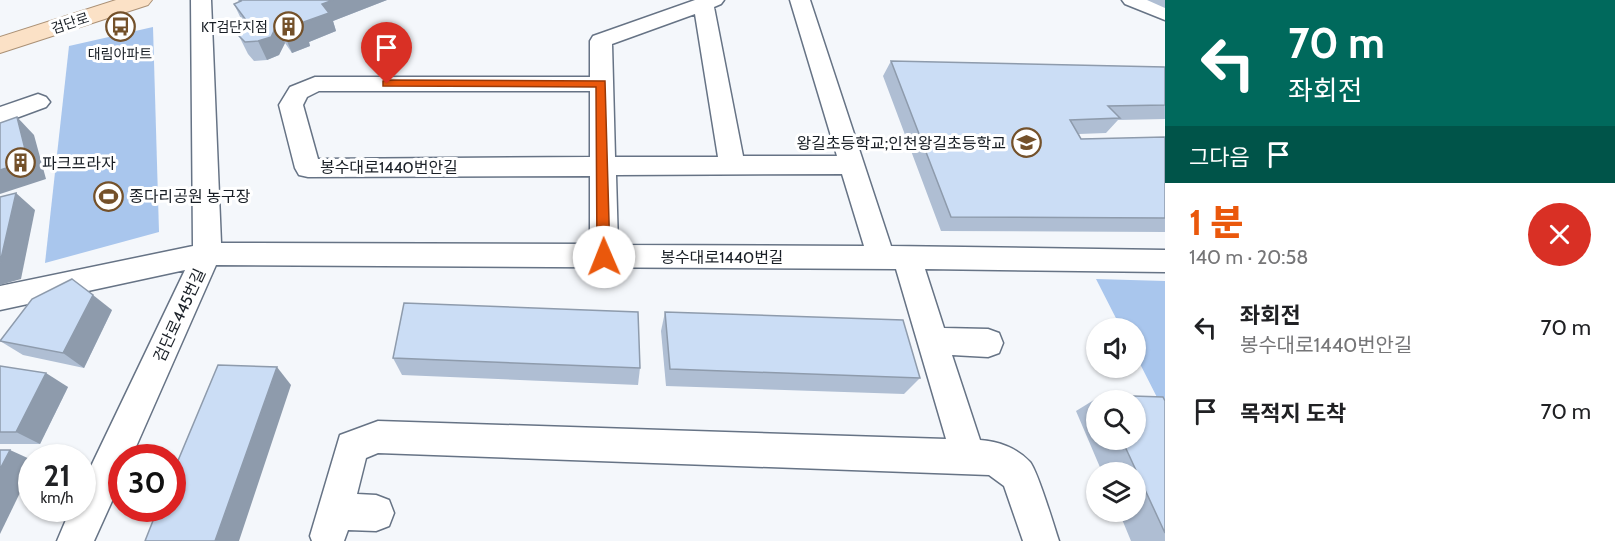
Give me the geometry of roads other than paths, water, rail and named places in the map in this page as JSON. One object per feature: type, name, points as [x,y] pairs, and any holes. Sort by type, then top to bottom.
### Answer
[{"type":"main road","name":"검단로","points":[[0,45],[140,0]]},
{"type":"street","name":"검단로445번길","points":[[75,541],[207,254],[201,0]]},
{"type":"street","points":[[800,0],[852,165],[933,341],[968,457]]},
{"type":"street","points":[[1132,0],[1165,14]]},
{"type":"street","points":[[604,257],[601,41],[708,2],[732,165]]},
{"type":"street","name":"봉수대로1440번안길","points":[[602,84],[315,84],[298,92],[291,105],[308,168],[852,165]]},
{"type":"street","points":[[0,116],[38,102]]},
{"type":"street","name":"봉수대로1440번길","points":[[0,298],[207,254],[894,257],[1165,261]]},
{"type":"street","points":[[933,341],[988,343]]},
{"type":"street","points":[[376,513],[332,524],[351,447],[378,437],[995,458],[1018,475],[1041,541]]},
{"type":"place","name":"대림아파트","points":[[120,27]]},
{"type":"place","name":"KT검단지점","points":[[289,27]]},
{"type":"place","name":"왕길초등학교;인천왕길초등학교","points":[[1027,143]]},
{"type":"place","name":"파크프라자","points":[[21,163]]},
{"type":"place","name":"종다리공원 농구장","points":[[108,196]]}]
